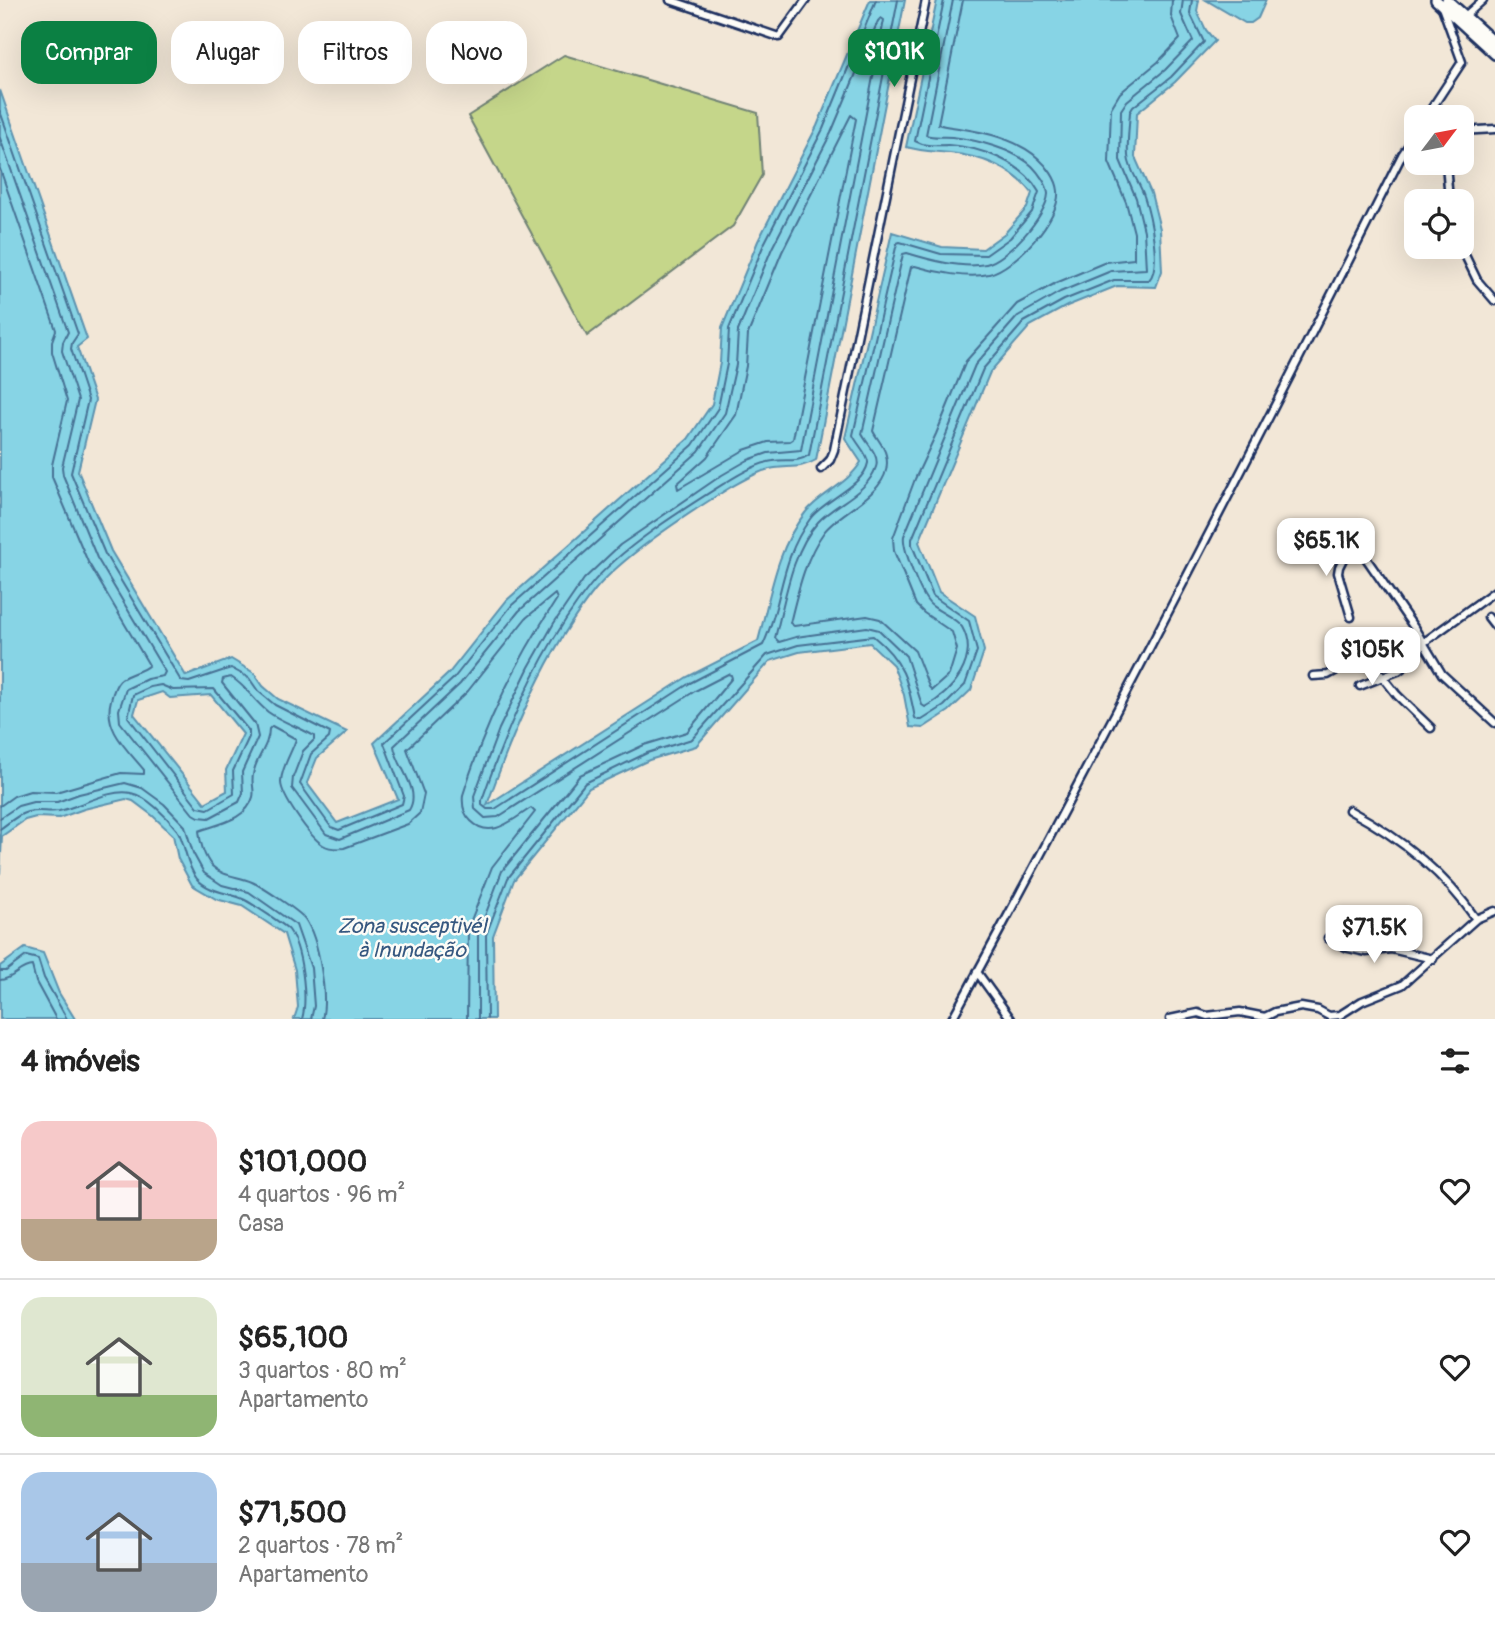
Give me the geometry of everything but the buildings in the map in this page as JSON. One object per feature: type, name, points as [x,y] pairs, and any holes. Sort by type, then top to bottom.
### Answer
[{"type":"main road","points":[[1441,1],[1465,16],[1495,43]]},
{"type":"main road","points":[[1441,1],[1495,54]]},
{"type":"street","points":[[670,0],[779,37],[806,0]]},
{"type":"street","points":[[821,468],[830,460],[834,450],[926,0]]},
{"type":"street","points":[[1465,16],[1483,0]]},
{"type":"street","points":[[1434,105],[1462,62],[1441,1]]},
{"type":"street","points":[[1474,130],[1495,129]]},
{"type":"street","points":[[952,1019],[1091,760],[1404,152]]},
{"type":"street","points":[[1467,259],[1477,281],[1495,300]]},
{"type":"street","points":[[1292,546],[1318,547],[1344,541],[1359,548],[1446,679],[1492,715],[1495,723]]},
{"type":"street","points":[[1351,543],[1338,573],[1351,617]]},
{"type":"street","points":[[1360,686],[1398,671],[1414,659],[1423,643],[1495,591]]},
{"type":"street","points":[[1488,617],[1495,626]]},
{"type":"street","points":[[1313,676],[1328,675],[1362,656],[1370,658],[1380,677],[1431,727]]},
{"type":"street","points":[[1349,810],[1405,844],[1466,905],[1476,919]]},
{"type":"street","points":[[1170,1019],[1198,1013],[1207,1016],[1240,1012],[1265,1017],[1282,1010],[1301,1007],[1318,1010],[1330,1018],[1340,1015],[1362,1001],[1402,985],[1476,919],[1495,911]]},
{"type":"street","points":[[1328,937],[1366,952],[1391,949],[1433,959]]},
{"type":"street","points":[[977,972],[1012,1019]]},
{"type":"green space","points":[[564,55],[758,113],[762,175],[733,226],[587,336],[468,116],[518,84],[527,84],[527,79]]},
{"type":"water","name":"Zona susceptivél à Inundação","points":[[870,0],[905,0],[816,460],[801,466],[764,471],[731,487],[659,534],[595,590],[561,639],[532,693],[487,805],[687,677],[758,641],[775,574],[795,527],[811,506],[849,477],[861,462],[845,438],[892,232],[942,247],[983,249],[1005,233],[1027,208],[1032,193],[1006,170],[985,160],[906,147],[937,0],[1199,0],[1197,11],[1215,41],[1175,82],[1137,113],[1135,157],[1151,193],[1160,229],[1162,271],[1156,287],[1117,286],[1067,306],[1030,326],[990,372],[919,542],[939,592],[975,616],[984,651],[971,690],[949,711],[923,728],[910,727],[904,695],[893,665],[870,643],[799,652],[770,661],[696,746],[649,760],[589,788],[514,880],[493,936],[494,1019],[294,1019],[298,1007],[295,970],[284,934],[242,906],[216,899],[192,885],[178,859],[173,835],[133,801],[126,799],[59,818],[36,817],[25,820],[2,836],[0,874],[0,90],[87,339],[77,347],[95,400],[78,471],[111,551],[186,676],[231,659],[254,673],[263,686],[278,699],[347,732],[317,758],[307,783],[337,823],[398,799],[374,743],[449,673],[507,600],[688,439],[712,404],[720,363],[722,328],[758,241],[817,126]],"holes":[[[162,692],[170,698],[211,695],[243,734],[226,770],[227,791],[205,803],[134,714],[138,700]]]},
{"type":"water","points":[[1206,0],[1266,0],[1258,18],[1251,23],[1245,23]]},
{"type":"water","points":[[25,948],[43,953],[59,993],[75,1019],[0,1019],[0,966]]}]
